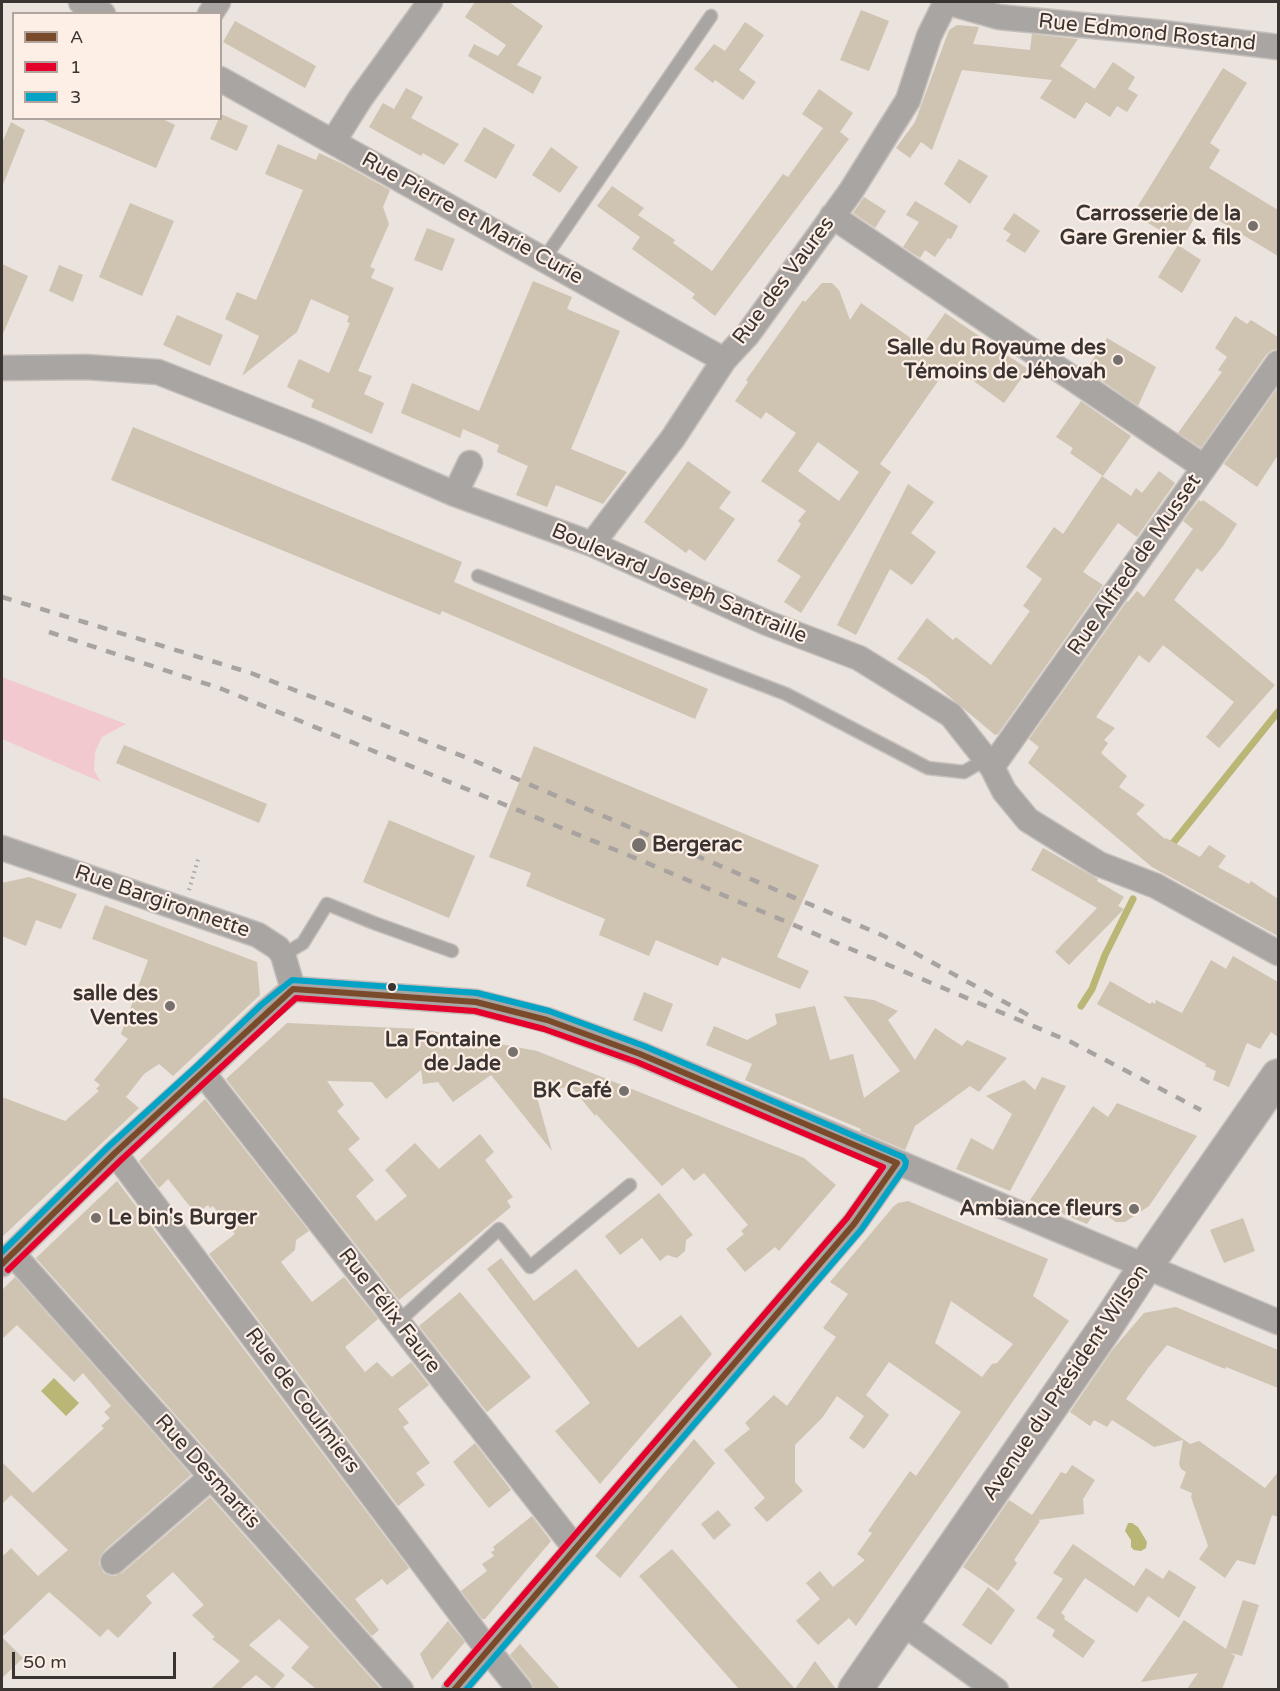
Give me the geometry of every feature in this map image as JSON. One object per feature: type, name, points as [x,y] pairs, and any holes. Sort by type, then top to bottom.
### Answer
[{"type":"main road","name":"Avenue du Président Wilson","points":[[855,1689],[1278,1076]]},
{"type":"street","points":[[81,2],[99,12]]},
{"type":"street","points":[[333,142],[366,90],[430,2]]},
{"type":"street","name":"Rue Edmond Rostand","points":[[946,2],[999,17],[1278,47]]},
{"type":"street","name":"Rue des Vaures","points":[[592,544],[673,438],[724,360],[748,334],[832,216],[908,100],[929,36],[946,2]]},
{"type":"street","name":"Rue Pierre et Marie Curie","points":[[222,80],[724,360]]},
{"type":"street","points":[[832,216],[1204,467]]},
{"type":"street","name":"Rue Alfred de Musset","points":[[989,763],[1278,363]]},
{"type":"street","name":"Boulevard Joseph Santraille","points":[[2,368],[86,367],[158,372],[311,432],[455,494],[592,544],[767,623],[859,658],[951,714],[989,763],[1004,791],[1028,819],[1099,864],[1156,885],[1278,953]]},
{"type":"street","points":[[455,494],[470,463]]},
{"type":"street","name":"Rue Bargironnette","points":[[8,856],[258,935],[278,948],[283,955]]},
{"type":"street","points":[[283,955],[293,989]]},
{"type":"street","points":[[7,1259],[115,1153],[293,989],[476,1002],[547,1020],[640,1054],[1278,1322]]},
{"type":"street","name":"Rue Félix Faure","points":[[203,1073],[575,1548]]},
{"type":"street","name":"Rue de Coulmiers","points":[[115,1153],[488,1650],[520,1689]]},
{"type":"street","points":[[454,1689],[854,1224],[897,1163]]},
{"type":"street","name":"Rue Desmartis","points":[[7,1259],[212,1477],[401,1689]]},
{"type":"street","points":[[113,1562],[212,1477]]},
{"type":"street","points":[[901,1622],[996,1689]]},
{"type":"lane","points":[[544,259],[711,16]]},
{"type":"lane","points":[[478,576],[786,694],[928,768],[964,772],[989,763]]},
{"type":"lane","points":[[283,955],[303,943],[327,904],[452,951]]},
{"type":"lane","points":[[398,1322],[499,1229],[530,1267],[630,1185]]},
{"type":"path","points":[[184,910],[199,856]]},
{"type":"shaded area","points":[[2,677],[126,724],[102,737],[95,752],[94,770],[101,782],[2,739]]},
{"type":"shaded area","points":[[54,1378],[79,1403],[66,1416],[41,1391]]},
{"type":"shaded area","points":[[1128,1523],[1138,1527],[1147,1542],[1146,1548],[1141,1551],[1131,1547],[1131,1540],[1125,1531]]},
{"type":"building","points":[[475,2],[509,2],[543,26],[517,65],[542,77],[533,94],[468,56],[474,44],[498,56],[506,45],[465,17]]},
{"type":"building","points":[[861,10],[889,21],[869,71],[840,60]]},
{"type":"building","points":[[235,21],[316,66],[305,88],[223,42]]},
{"type":"building","points":[[745,22],[764,35],[739,70],[756,82],[743,100],[715,80],[713,83],[694,69],[714,44],[725,51]]},
{"type":"building","points":[[957,25],[979,27],[973,44],[1030,50],[1032,34],[1078,39],[1060,66],[1095,89],[1113,62],[1135,77],[1128,89],[1138,95],[1127,112],[1117,106],[1110,117],[1086,102],[1075,119],[1040,98],[1052,80],[962,70],[932,150],[921,142],[910,158],[896,148],[915,122],[949,30]]},
{"type":"building","points":[[1223,68],[1247,83],[1210,143],[1220,150],[1209,168],[1278,210],[1278,256],[1200,209],[1180,242],[1133,214]]},
{"type":"building","points":[[406,88],[423,97],[411,118],[459,144],[444,165],[423,153],[421,156],[369,127],[383,103],[394,109]]},
{"type":"building","points":[[819,89],[853,113],[840,132],[849,139],[715,316],[692,298],[695,294],[632,249],[640,237],[597,206],[612,186],[644,208],[638,215],[675,240],[673,243],[712,271],[783,174],[788,177],[823,128],[802,114]]},
{"type":"building","points":[[222,114],[248,126],[237,151],[210,139],[218,120],[222,120]]},
{"type":"building","points":[[43,120],[165,120],[175,125],[156,168]]},
{"type":"building","points":[[11,122],[25,130],[2,187],[2,143]]},
{"type":"building","points":[[484,127],[515,145],[496,179],[464,161]]},
{"type":"building","points":[[278,144],[316,160],[319,153],[390,190],[383,207],[389,224],[370,267],[375,269],[371,278],[394,288],[358,371],[372,376],[364,394],[384,403],[372,434],[311,407],[314,400],[287,387],[299,359],[329,373],[350,323],[347,322],[349,316],[311,299],[297,332],[242,376],[259,336],[225,319],[237,292],[256,300],[303,190],[265,174]]},
{"type":"building","points":[[551,147],[578,167],[560,193],[532,175]]},
{"type":"building","points":[[959,159],[988,176],[970,204],[944,184]]},
{"type":"building","points":[[864,197],[886,211],[875,228],[853,213]]},
{"type":"building","points":[[915,201],[958,226],[951,239],[948,238],[935,257],[925,250],[920,258],[903,247],[919,222],[906,215]]},
{"type":"building","points":[[130,203],[174,221],[142,296],[99,277]]},
{"type":"building","points":[[1014,213],[1040,231],[1025,253],[1006,241],[1011,234],[1003,229]]},
{"type":"building","points":[[427,228],[455,239],[442,271],[414,260]]},
{"type":"building","points":[[1178,245],[1201,260],[1182,293],[1158,277]]},
{"type":"building","points":[[2,264],[28,276],[2,336]]},
{"type":"building","points":[[59,265],[83,275],[73,302],[49,291]]},
{"type":"building","points":[[533,281],[572,297],[567,309],[620,331],[571,449],[627,472],[603,504],[556,485],[547,507],[516,495],[528,466],[497,452],[499,445],[463,429],[460,438],[401,413],[412,383],[479,411]]},
{"type":"building","points":[[822,283],[832,283],[839,290],[850,320],[861,303],[922,346],[945,313],[1028,369],[1004,403],[950,364],[880,464],[891,472],[801,613],[784,602],[801,576],[777,561],[801,524],[798,521],[806,511],[761,481],[796,433],[766,412],[761,419],[735,401],[748,382],[746,380],[803,300],[805,302]],"holes":[[[818,442],[859,472],[839,501],[798,471]]]},
{"type":"building","points":[[177,315],[223,335],[210,366],[163,345]]},
{"type":"building","points":[[1235,316],[1247,324],[1251,320],[1278,337],[1278,349],[1266,355],[1201,448],[1178,433],[1222,372],[1218,370],[1227,357],[1215,348]]},
{"type":"building","name":"Salle du Royaume des Témoins de Jéhovah","points":[[1107,338],[1156,367],[1138,406],[1086,370]]},
{"type":"building","points":[[1278,387],[1278,455],[1257,487],[1224,464]]},
{"type":"building","points":[[1081,401],[1131,436],[1103,476],[1070,453],[1073,448],[1056,437]]},
{"type":"building","points":[[133,427],[462,562],[454,582],[708,689],[695,719],[442,611],[440,615],[111,480]]},
{"type":"building","points":[[688,461],[731,492],[719,508],[735,519],[705,561],[689,549],[686,553],[644,522]]},
{"type":"building","points":[[1159,471],[1175,483],[1137,537],[1118,523],[1083,572],[1103,585],[998,734],[995,735],[926,677],[897,659],[927,618],[953,640],[956,637],[991,665],[1030,611],[1023,606],[1042,579],[1026,567],[1054,527],[1063,534],[1102,476],[1131,496],[1136,488],[1142,493]]},
{"type":"building","points":[[908,484],[934,502],[911,533],[936,552],[912,585],[890,569],[856,635],[837,625]]},
{"type":"building","points":[[1199,500],[1201,502],[1203,500],[1237,524],[1202,572],[1197,568],[1174,600],[1275,685],[1219,748],[1206,737],[1234,702],[1163,645],[1149,663],[1139,655],[1096,717],[1115,728],[1104,740],[1108,743],[1101,753],[1127,776],[1119,787],[1145,805],[1136,814],[1165,839],[1200,857],[1209,845],[1226,856],[1218,867],[1249,884],[1251,881],[1278,899],[1278,936],[1152,867],[1028,763],[1039,747],[1029,739],[1127,601],[1137,591],[1144,597],[1193,529],[1183,521]]},
{"type":"building","points":[[124,745],[267,804],[259,823],[116,763]]},
{"type":"building","points":[[534,746],[819,865],[777,957],[809,971],[800,989],[722,957],[718,966],[656,940],[649,956],[599,935],[605,919],[526,886],[531,873],[489,857]]},
{"type":"building","points":[[389,820],[475,856],[449,918],[363,882]]},
{"type":"building","points":[[1043,848],[1098,879],[1097,881],[1124,897],[1118,906],[1124,909],[1069,965],[1055,952],[1097,908],[1031,870]]},
{"type":"building","points":[[29,877],[77,894],[61,929],[36,920],[26,946],[2,936],[2,883]]},
{"type":"building","points":[[105,905],[257,962],[260,995],[173,1076],[159,1064],[144,1074],[126,1097],[139,1108],[2,1237],[2,1097],[65,1121],[99,1091],[96,1089],[100,1085],[94,1080],[128,1039],[121,1034],[148,960],[92,939]]},
{"type":"building","points":[[1233,956],[1278,982],[1278,1037],[1271,1032],[1260,1049],[1247,1043],[1229,1087],[1213,1080],[1216,1071],[1205,1066],[1206,1064],[1097,1004],[1110,981],[1150,1004],[1152,1002],[1155,1004],[1156,1000],[1182,1013],[1211,960],[1226,969]]},
{"type":"building","points":[[644,992],[673,1004],[662,1032],[633,1020]]},
{"type":"building","points":[[843,996],[874,1000],[898,1011],[888,1020],[915,1060],[935,1028],[962,1046],[967,1040],[1007,1058],[979,1092],[970,1086],[915,1126],[905,1150],[745,1080],[752,1064],[706,1045],[714,1026],[747,1040],[777,1024],[775,1014],[815,1006],[830,1060],[853,1054],[864,1098],[900,1071]]},
{"type":"building","points":[[287,1023],[421,1029],[537,1051],[804,1158],[836,1185],[779,1251],[775,1247],[745,1272],[726,1249],[744,1234],[741,1231],[748,1225],[704,1173],[694,1181],[683,1168],[662,1186],[596,1114],[595,1116],[571,1086],[536,1094],[552,1151],[491,1075],[453,1102],[438,1082],[423,1084],[421,1070],[386,1099],[372,1082],[327,1081],[344,1105],[337,1111],[360,1139],[348,1149],[374,1180],[356,1196],[376,1221],[407,1196],[385,1170],[415,1143],[439,1169],[480,1134],[494,1152],[485,1160],[513,1197],[507,1201],[511,1207],[399,1300],[226,1079]]},
{"type":"building","points":[[1042,1077],[1066,1086],[1010,1191],[956,1169],[971,1138],[993,1150],[1012,1114],[986,1096],[1024,1080],[1035,1090]]},
{"type":"building","points":[[205,1099],[309,1231],[296,1240],[295,1250],[281,1262],[312,1302],[344,1277],[378,1319],[345,1347],[365,1372],[377,1362],[392,1377],[411,1362],[429,1385],[398,1409],[409,1423],[403,1427],[430,1463],[416,1473],[425,1485],[398,1506],[209,1254],[235,1234],[213,1206],[210,1208],[208,1205],[196,1214],[168,1179],[159,1188],[139,1161]]},
{"type":"building","points":[[1117,1103],[1197,1136],[1149,1206],[1125,1222],[1116,1222],[1097,1209],[1087,1224],[1030,1200],[1093,1106],[1108,1117]]},
{"type":"building","points":[[117,1181],[409,1568],[387,1585],[382,1579],[355,1599],[379,1630],[372,1636],[36,1258]]},
{"type":"building","points":[[659,1193],[693,1235],[686,1240],[685,1251],[677,1258],[667,1255],[660,1261],[642,1238],[620,1255],[605,1236]]},
{"type":"building","points":[[908,1201],[1048,1259],[1033,1296],[1069,1321],[856,1626],[849,1618],[818,1645],[796,1621],[820,1599],[806,1583],[820,1571],[833,1587],[865,1560],[857,1554],[872,1533],[868,1531],[910,1471],[916,1476],[961,1412],[889,1362],[866,1395],[889,1415],[864,1449],[849,1438],[864,1416],[837,1396],[822,1418],[795,1445],[795,1482],[803,1491],[767,1522],[754,1508],[765,1498],[724,1450],[750,1429],[745,1423],[774,1395],[787,1406],[836,1337],[823,1328],[848,1294],[830,1282],[898,1203]],"holes":[[[951,1301],[1013,1344],[982,1377],[935,1343]]]},
{"type":"building","points":[[1243,1218],[1255,1251],[1224,1263],[1210,1230]]},
{"type":"building","points":[[501,1258],[534,1301],[576,1269],[638,1348],[681,1315],[712,1354],[600,1484],[555,1431],[590,1403],[487,1269]]},
{"type":"building","points":[[15,1277],[191,1475],[104,1551],[99,1564],[103,1572],[115,1576],[122,1573],[210,1497],[381,1689],[316,1689],[291,1668],[309,1647],[279,1619],[249,1645],[285,1675],[273,1689],[256,1675],[240,1689],[211,1689],[240,1661],[212,1639],[215,1637],[192,1615],[204,1605],[173,1572],[146,1596],[152,1603],[118,1638],[108,1629],[100,1637],[49,1592],[2,1637],[2,1557],[11,1548],[38,1576],[68,1550],[11,1495],[2,1504],[2,1462],[33,1493],[104,1428],[101,1426],[110,1418],[104,1412],[111,1406],[83,1373],[74,1382],[17,1325],[2,1339],[2,1290]]},
{"type":"building","points":[[460,1292],[531,1377],[487,1412],[419,1326]]},
{"type":"building","points":[[1176,1307],[1278,1350],[1278,1388],[1167,1345],[1126,1399],[1190,1444],[1199,1441],[1265,1488],[1278,1472],[1278,1517],[1272,1515],[1255,1565],[1237,1560],[1225,1578],[1199,1559],[1208,1546],[1191,1497],[1192,1493],[1180,1488],[1186,1472],[1179,1464],[1183,1440],[1154,1447],[1112,1420],[1107,1427],[1094,1420],[1090,1426],[1070,1412],[1113,1349],[1144,1313]]},
{"type":"building","points":[[694,1439],[715,1463],[620,1578],[595,1556]]},
{"type":"building","points":[[475,1443],[511,1490],[489,1508],[453,1462]]},
{"type":"building","points":[[1072,1465],[1095,1480],[1083,1499],[1084,1514],[1038,1520],[1040,1521],[1014,1560],[1017,1563],[998,1591],[963,1567],[1009,1500],[1032,1515],[1061,1472],[1066,1474]]},
{"type":"building","points":[[718,1510],[731,1525],[714,1540],[701,1524]]},
{"type":"building","points":[[532,1516],[551,1541],[485,1619],[482,1619],[461,1591],[487,1571],[482,1564],[494,1556],[491,1552],[495,1550],[493,1547]]},
{"type":"building","points":[[1073,1544],[1134,1586],[1146,1568],[1163,1579],[1169,1570],[1196,1587],[1179,1618],[1148,1596],[1137,1613],[1085,1578],[1061,1613],[1065,1616],[1064,1619],[1095,1641],[1083,1658],[1052,1636],[1055,1630],[1036,1618],[1063,1579],[1053,1573]]},
{"type":"building","points":[[672,1549],[795,1689],[739,1689],[639,1576]]},
{"type":"building","points":[[988,1587],[1015,1610],[991,1645],[962,1625]]},
{"type":"building","points":[[1243,1600],[1259,1605],[1242,1656],[1231,1653],[1235,1656],[1222,1689],[1187,1689],[1198,1673],[1141,1682],[1184,1620],[1226,1649]]},
{"type":"building","points":[[448,1621],[465,1642],[432,1680],[420,1654]]},
{"type":"building","points":[[2,1637],[23,1658],[2,1678]]},
{"type":"building","points":[[520,1644],[560,1689],[534,1689],[531,1681],[510,1655]]},
{"type":"building","points":[[815,1661],[836,1689],[795,1689]]},
{"type":"waterway","points":[[1169,848],[1278,712]]},
{"type":"waterway","points":[[1081,1006],[1092,989],[1105,955],[1133,899]]},
{"type":"railway","points":[[2,597],[251,673],[470,759],[884,936],[1030,1016]]},
{"type":"railway","points":[[49,632],[222,689],[640,860],[1071,1042],[1201,1110]]},
{"type":"transit line","name":"3","points":[[2,1252],[109,1146],[261,1005],[292,980],[477,993],[549,1011],[644,1046],[903,1157],[906,1162],[905,1167],[861,1230],[466,1690]]},
{"type":"transit line","name":"A","points":[[2,1264],[115,1153],[293,989],[476,1002],[547,1020],[640,1054],[897,1163],[854,1224],[454,1690]]},
{"type":"transit line","name":"1","points":[[8,1270],[121,1160],[296,998],[475,1011],[544,1029],[637,1062],[883,1167],[847,1218],[447,1684]]},
{"type":"place","name":"Carrosserie de la Gare Grenier & fils","points":[[1253,226]]},
{"type":"place","name":"Salle du Royaume des Témoins de Jéhovah","points":[[1118,360]]},
{"type":"place","name":"Bergerac","points":[[639,845]]},
{"type":"place","name":"salle des Ventes","points":[[170,1006]]},
{"type":"place","name":"La Fontaine de Jade","points":[[513,1052]]},
{"type":"place","name":"BK Café","points":[[624,1091]]},
{"type":"place","name":"Ambiance fleurs","points":[[1134,1209]]},
{"type":"place","name":"Le bin's Burger","points":[[96,1218]]}]
